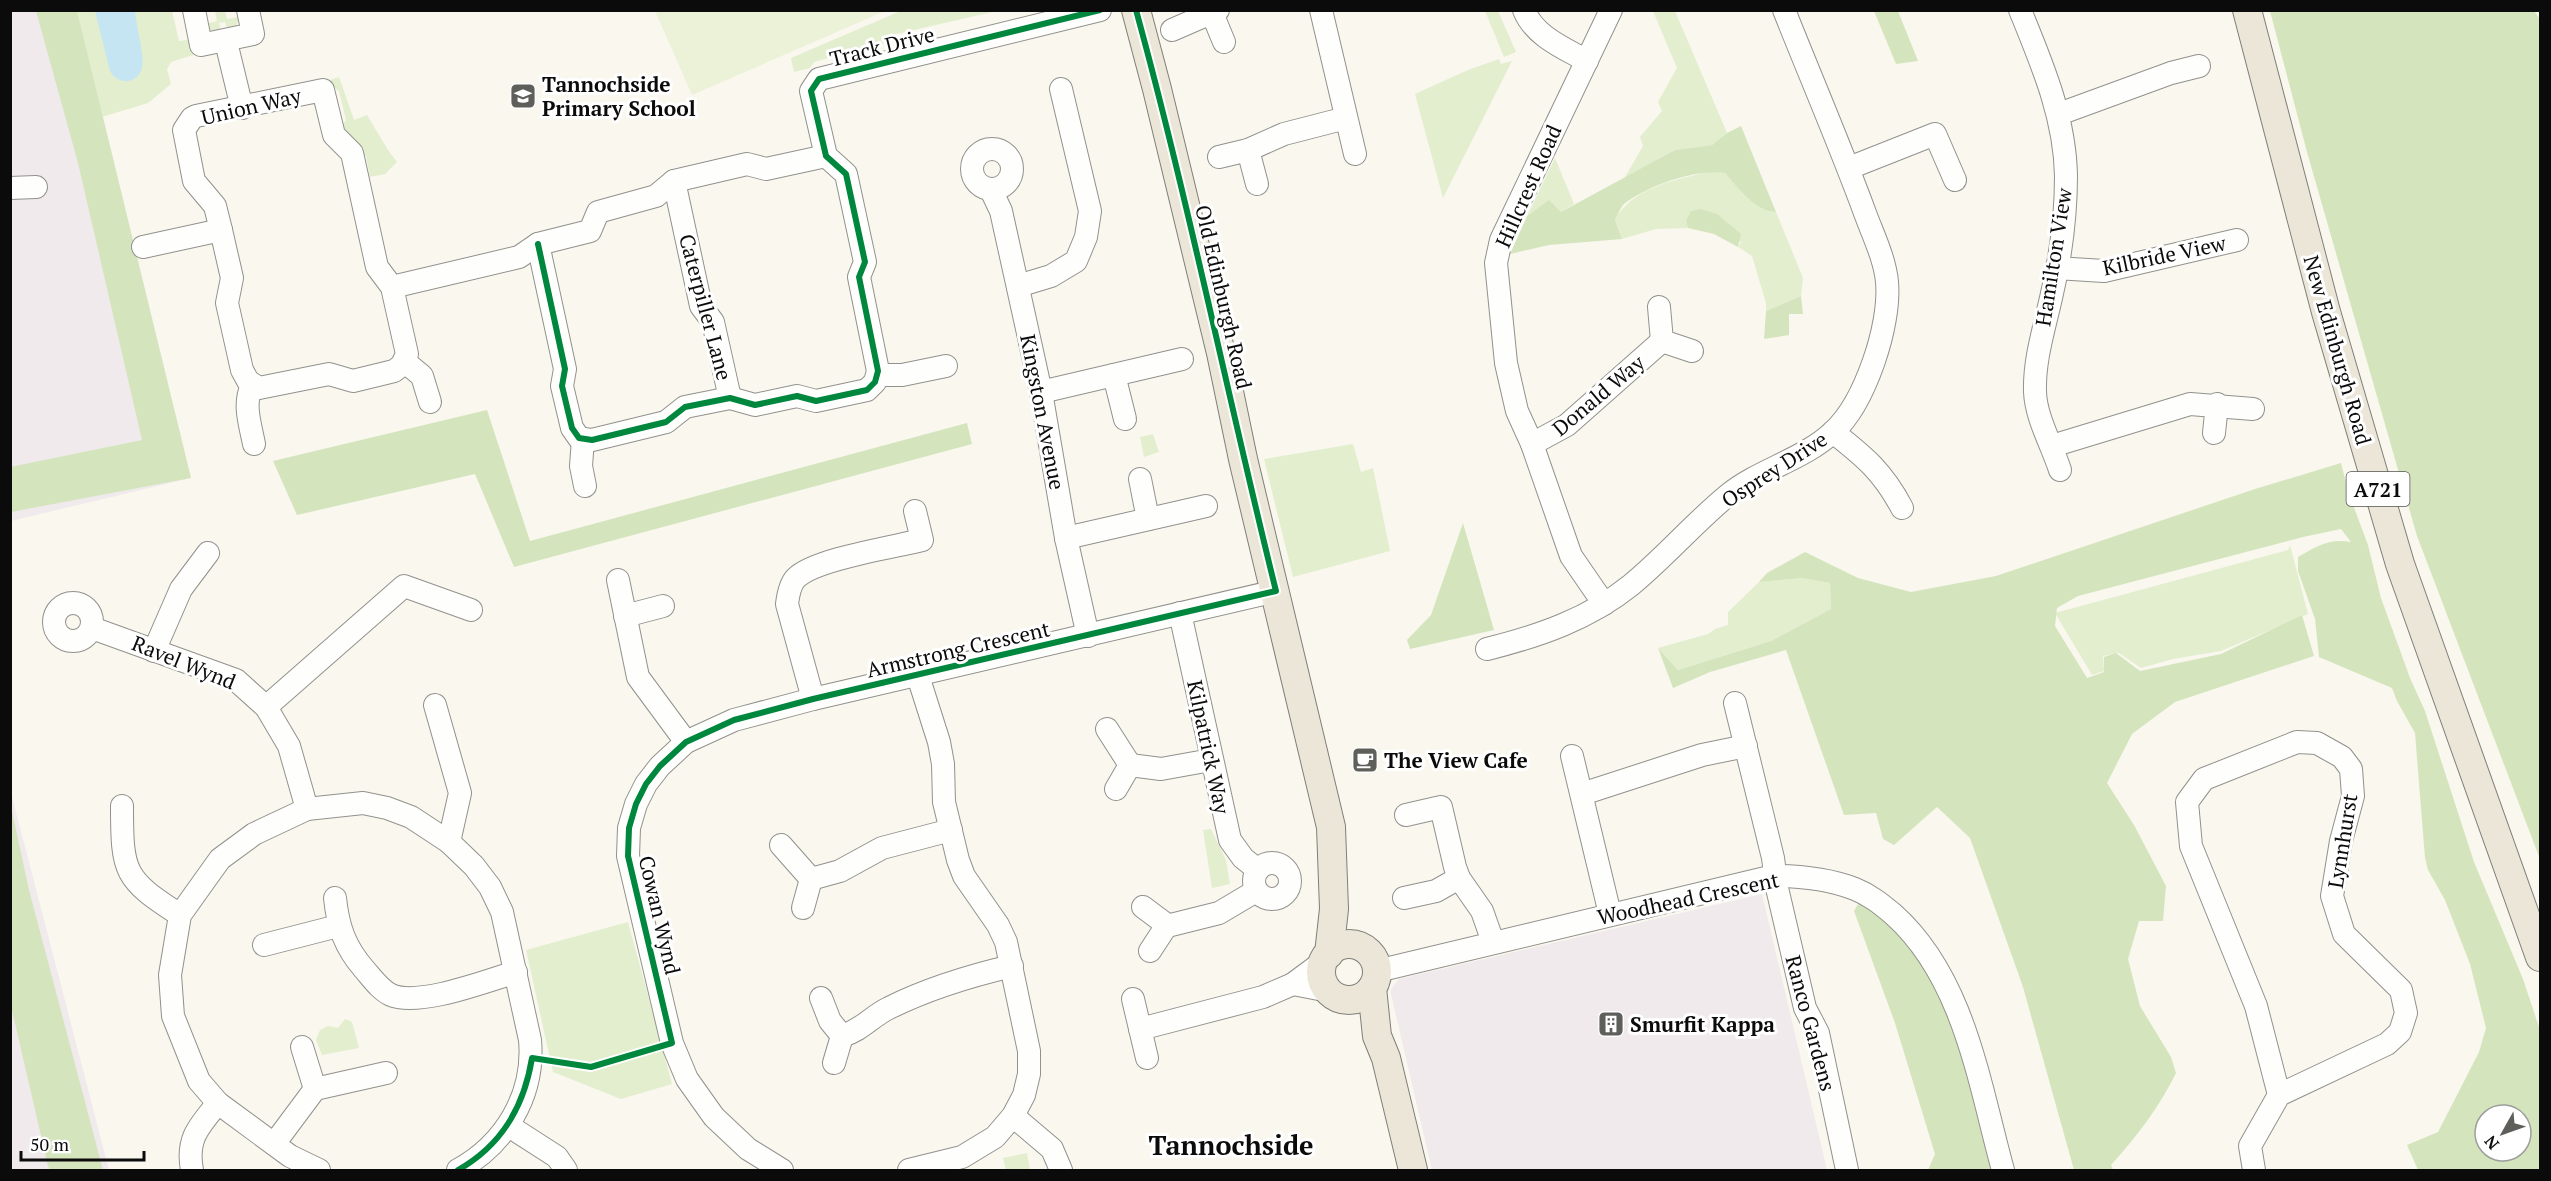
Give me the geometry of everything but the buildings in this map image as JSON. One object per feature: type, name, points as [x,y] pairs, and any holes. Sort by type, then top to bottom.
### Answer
[{"type":"main road","name":"Old Edinburgh Road","points":[[1136,10],[1219,341],[1243,459],[1331,827],[1334,909],[1322,977],[1334,995]]},
{"type":"main road","name":"New Edinburgh Road","points":[[2247,10],[2326,312],[2400,564],[2541,957]]},
{"type":"main road","name":"Old Edinburgh Road","points":[[1334,909],[1357,946],[1371,955],[1375,979]]},
{"type":"main road","points":[[1326,957],[1342,946],[1357,946]]},
{"type":"main road","points":[[1334,995],[1355,1000],[1368,993],[1375,979]]},
{"type":"main road","points":[[1375,979],[1377,1036],[1386,1058],[1413,1170]]},
{"type":"main road","points":[[1334,995],[1377,1036]]},
{"type":"street","points":[[194,10],[201,45],[226,42],[253,34],[248,10]]},
{"type":"street","name":"Track Drive","points":[[826,156],[811,91],[819,79],[1100,10]]},
{"type":"street","points":[[1321,10],[1355,154]]},
{"type":"street","points":[[1524,10],[1530,22],[1541,33],[1587,61]]},
{"type":"street","name":"Hillcrest Road","points":[[1604,604],[1571,556],[1532,444],[1517,411],[1506,363],[1496,263],[1497,251],[1611,10]]},
{"type":"street","name":"Osprey Drive","points":[[1487,649],[1534,637],[1576,620],[1604,604],[1630,585],[1728,496],[1752,479],[1810,449],[1833,432],[1848,416],[1864,390],[1875,355],[1888,295],[1885,270],[1849,168],[1784,10]]},
{"type":"street","name":"Hamilton View","points":[[2020,10],[2059,114],[2066,176],[2056,268],[2039,345],[2035,394],[2040,415],[2060,470]]},
{"type":"street","points":[[1172,30],[1215,12],[1224,42]]},
{"type":"street","points":[[226,42],[242,108]]},
{"type":"street","points":[[2059,114],[2171,73],[2199,66]]},
{"type":"street","points":[[1018,286],[1051,276],[1076,261],[1086,237],[1090,211],[1061,89]]},
{"type":"street","name":"Union Way","points":[[252,385],[242,370],[227,303],[232,278],[215,206],[194,181],[184,130],[196,116],[323,90],[334,135],[352,153],[377,267],[392,287],[406,346],[404,362]]},
{"type":"street","points":[[1219,158],[1248,150],[1284,134],[1346,118]]},
{"type":"street","points":[[1849,168],[1935,134],[1955,180]]},
{"type":"street","points":[[1248,150],[1257,184]]},
{"type":"street","points":[[392,287],[519,257],[538,244],[590,231],[598,212],[656,196],[674,181],[747,164],[766,169],[826,156],[846,174],[865,262],[859,277],[878,375],[867,390],[816,401],[797,396],[754,405],[730,398],[685,407],[666,422],[592,440],[583,439],[574,434],[561,386],[565,369],[538,244]]},
{"type":"street","name":"Caterpiller Lane","points":[[674,181],[701,306],[713,322],[730,398]]},
{"type":"street","points":[[10,188],[36,187]]},
{"type":"street","name":"Kingston Avenue","points":[[991,190],[1001,211],[1018,286],[1041,392],[1066,538],[1088,636]]},
{"type":"street","points":[[143,247],[221,230]]},
{"type":"street","name":"Kilbride View","points":[[2056,268],[2104,271],[2237,240]]},
{"type":"street","name":"Donald Way","points":[[1659,307],[1662,341]]},
{"type":"street","name":"Donald Way","points":[[1532,444],[1567,425],[1662,341]]},
{"type":"street","name":"Donald Way","points":[[1662,341],[1692,351]]},
{"type":"street","points":[[1041,392],[1182,359]]},
{"type":"street","points":[[254,444],[246,405],[252,385],[260,388],[268,387],[329,374],[353,381],[394,371],[404,362],[422,375],[430,402]]},
{"type":"street","points":[[878,375],[902,375],[945,366]]},
{"type":"street","points":[[1114,375],[1125,419]]},
{"type":"street","points":[[2052,446],[2190,404],[2217,404],[2253,409]]},
{"type":"street","points":[[2214,433],[2217,404]]},
{"type":"street","points":[[1833,432],[1875,466],[1891,487],[1902,508]]},
{"type":"street","points":[[583,439],[581,466],[585,486]]},
{"type":"street","points":[[1140,479],[1148,519]]},
{"type":"street","points":[[1066,538],[1206,506]]},
{"type":"street","points":[[813,699],[787,604],[795,579],[824,564],[922,540],[915,511]]},
{"type":"street","points":[[154,651],[181,589],[208,554]]},
{"type":"street","points":[[618,580],[638,677],[686,742]]},
{"type":"street","points":[[266,707],[404,586],[471,610]]},
{"type":"street","name":"Armstrong Crescent","points":[[660,766],[686,742],[734,720],[813,699],[1276,591]]},
{"type":"street","points":[[625,616],[663,606]]},
{"type":"street","name":"Kilpatrick Way","points":[[1167,926],[1219,913],[1257,881],[1230,840],[1180,613]]},
{"type":"street","name":"Ravel Wynd","points":[[92,628],[236,680],[266,707],[289,746],[308,809]]},
{"type":"street","points":[[909,1170],[962,1157],[995,1137],[1013,1116],[1024,1095],[1029,1074],[1029,1051],[1012,966],[998,925],[964,876],[944,802],[943,764],[939,742],[918,676]]},
{"type":"street","name":"Ranco Gardens","points":[[1735,703],[1773,858],[1774,876],[1805,1008],[1818,1033],[1846,1170]]},
{"type":"street","points":[[435,705],[460,793],[449,842]]},
{"type":"street","points":[[1107,729],[1131,765],[1161,770],[1211,760]]},
{"type":"street","name":"Lynnhurst","points":[[2297,742],[2317,743],[2342,757],[2351,769],[2353,796],[2341,841],[2332,896],[2344,934],[2402,990],[2406,1013],[2400,1032],[2387,1044],[2279,1095],[2256,1006],[2191,846],[2187,802],[2204,779],[2297,742]]},
{"type":"street","points":[[1582,795],[1702,754],[1746,746]]},
{"type":"street","points":[[1572,756],[1610,914]]},
{"type":"street","points":[[1116,789],[1131,765]]},
{"type":"street","name":"Cowan Wynd","points":[[660,766],[646,784],[636,804],[629,828],[628,856],[672,1043],[687,1079],[714,1117],[752,1163],[782,1170]]},
{"type":"street","points":[[320,1170],[290,1156],[218,1103],[199,1082],[173,1016],[170,975],[180,915],[220,859],[254,834],[308,809],[363,803],[387,808],[411,817],[449,842],[474,866],[490,887],[502,912],[532,1058],[525,1088],[509,1126],[474,1162],[458,1170]]},
{"type":"street","points":[[122,806],[122,848],[129,874],[145,893],[180,915]]},
{"type":"street","points":[[1407,815],[1441,807],[1459,878],[1482,911],[1493,942]]},
{"type":"street","points":[[811,879],[840,870],[882,848],[951,830]]},
{"type":"street","points":[[781,845],[811,879]]},
{"type":"street","name":"Woodhead Crescent","points":[[1375,979],[1493,942],[1774,876],[1807,878],[1856,890],[1879,902],[1916,938],[1955,1003],[2003,1170]]},
{"type":"street","points":[[1404,898],[1436,891],[1459,878]]},
{"type":"street","points":[[803,908],[811,879]]},
{"type":"street","points":[[335,898],[338,926],[356,959],[377,985],[390,995],[407,999],[450,992],[516,972]]},
{"type":"street","points":[[1143,907],[1167,926],[1150,951]]},
{"type":"street","points":[[264,945],[338,926]]},
{"type":"street","points":[[1140,1029],[1263,997],[1293,984],[1326,957]]},
{"type":"street","points":[[842,1036],[856,1032],[885,1010],[931,988],[1012,966]]},
{"type":"street","points":[[1293,984],[1334,995]]},
{"type":"street","points":[[820,998],[830,1021],[842,1036]]},
{"type":"street","points":[[1133,999],[1147,1058]]},
{"type":"street","points":[[834,1063],[842,1036]]},
{"type":"street","points":[[302,1047],[315,1089]]},
{"type":"street","points":[[274,1144],[315,1089],[386,1073]]},
{"type":"street","points":[[2254,1170],[2250,1146],[2279,1095]]},
{"type":"street","points":[[192,1170],[189,1157],[192,1138],[218,1103]]},
{"type":"street","points":[[1013,1116],[1052,1149],[1061,1170]]},
{"type":"street","points":[[509,1126],[557,1157],[566,1170]]},
{"type":"shaded area","points":[[10,11],[77,11],[191,478],[11,521]]},
{"type":"shaded area","points":[[11,793],[109,1170],[11,1170]]},
{"type":"shaded area","name":"Smurfit Kappa","points":[[1762,894],[1827,1170],[1432,1170],[1391,994],[1391,989],[1399,979]]},
{"type":"green space","points":[[903,10],[997,11],[892,35],[873,54],[862,49],[814,62],[810,68],[794,72],[791,58]]},
{"type":"green space","points":[[36,11],[77,11],[191,478],[11,512],[10,467],[142,440],[78,163]]},
{"type":"green space","points":[[77,11],[172,11],[179,41],[193,39],[196,54],[171,62],[167,69],[171,84],[148,103],[102,117]]},
{"type":"green space","points":[[215,11],[225,11],[227,19],[239,17],[236,27],[229,33],[225,22],[219,23],[222,34],[212,32],[206,24],[217,21]]},
{"type":"green space","points":[[655,11],[885,11],[692,95]]},
{"type":"green space","points":[[1485,11],[1498,11],[1516,52],[1504,57]]},
{"type":"green space","points":[[1653,11],[1675,11],[1727,133],[1712,145],[1675,150],[1624,179],[1643,146],[1640,137],[1662,111],[1658,102],[1677,68]]},
{"type":"green space","points":[[1874,11],[1898,11],[1918,61],[1896,64]]},
{"type":"green space","points":[[2270,11],[2534,11],[2540,19],[2540,859],[2417,536],[2307,152]]},
{"type":"green space","points":[[1499,59],[1501,64],[1512,61],[1443,198],[1415,94]]},
{"type":"green space","points":[[339,77],[354,120],[367,115],[397,162],[385,174],[370,177],[366,156],[359,153],[341,127],[346,120],[339,91],[333,87],[330,80]]},
{"type":"green space","points":[[1741,126],[1776,212],[1761,208],[1754,203],[1725,173],[1700,173],[1658,185],[1624,204],[1615,220],[1622,239],[1549,245],[1510,254],[1527,216],[1549,200],[1561,212],[1675,150],[1712,145],[1727,133]]},
{"type":"green space","points":[[1555,158],[1574,204],[1561,212],[1549,201],[1527,216]]},
{"type":"green space","points":[[1712,171],[1725,173],[1755,203],[1769,211],[1776,212],[1803,278],[1801,296],[1766,311],[1766,303],[1752,256],[1738,247],[1741,242],[1686,221],[1688,228],[1656,229],[1622,239],[1615,220],[1633,200],[1657,186]]},
{"type":"green space","points":[[1700,209],[1717,214],[1741,234],[1738,247],[1714,234],[1688,228],[1686,221],[1691,211]]},
{"type":"green space","points":[[1801,296],[1803,314],[1789,314],[1789,335],[1764,339],[1766,311]]},
{"type":"green space","points":[[487,410],[530,541],[967,423],[972,444],[514,567],[475,474],[297,515],[273,461]]},
{"type":"green space","points":[[1153,434],[1159,452],[1144,457],[1140,437]]},
{"type":"green space","points":[[1353,444],[1361,472],[1373,468],[1390,551],[1293,577],[1264,459]]},
{"type":"green space","points":[[2341,463],[2349,494],[2368,545],[2381,598],[2410,678],[2425,711],[2474,862],[2523,979],[2540,1030],[2540,1170],[2418,1170],[2407,1145],[2438,1132],[2479,1052],[2486,1028],[2470,964],[2445,900],[2428,870],[2425,858],[2415,733],[2392,688],[2319,657],[2315,619],[2298,571],[2298,557],[2317,546],[2330,542],[2351,542],[2341,529],[2078,596],[2057,608],[2055,626],[2087,678],[2104,672],[2104,657],[2116,653],[2140,671],[2221,654],[2302,615],[2314,656],[2175,702],[2132,734],[2107,783],[2134,825],[2166,886],[2163,921],[2139,921],[2128,959],[2140,1006],[2171,1057],[2176,1073],[2147,1121],[2111,1165],[2113,1170],[2074,1170],[2023,987],[1970,838],[1937,807],[1894,845],[1883,839],[1876,813],[1844,815],[1786,650],[1710,672],[1673,688],[1658,648],[1678,670],[1771,641],[1831,609],[1830,583],[1802,578],[1759,582],[1767,573],[1805,552],[1858,578],[1911,592],[1996,576],[2255,489]]},
{"type":"green space","points":[[1463,523],[1494,630],[1410,649],[1407,640],[1431,615]]},
{"type":"green space","points":[[2290,545],[2308,614],[2221,651],[2173,659],[2141,668],[2119,653],[2103,656],[2104,671],[2092,675],[2055,613],[2288,550]]},
{"type":"green space","points":[[1802,578],[1830,583],[1831,609],[1771,641],[1678,670],[1658,648],[1708,634],[1728,625],[1728,612],[1759,582]]},
{"type":"green space","points":[[10,802],[29,890],[103,1170],[50,1170],[48,1166],[11,1006]]},
{"type":"green space","points":[[1211,829],[1226,860],[1230,884],[1212,888],[1203,830]]},
{"type":"green space","points":[[1861,899],[1911,943],[1952,1019],[1994,1170],[1928,1170],[1935,1154],[1895,1023],[1854,911]]},
{"type":"green space","points":[[628,922],[672,1084],[621,1099],[553,1072],[526,950]]},
{"type":"green space","points":[[345,1019],[352,1022],[359,1048],[322,1055],[316,1040],[320,1030],[328,1026],[338,1028]]},
{"type":"green space","points":[[1027,1153],[1030,1170],[1006,1170],[1003,1158]]},
{"type":"water","points":[[95,11],[135,11],[143,63],[140,74],[136,78],[122,81],[113,76]]},
{"type":"cycle path","points":[[538,244],[565,369],[562,386],[572,428],[579,438],[592,440],[666,422],[685,407],[730,398],[755,405],[797,396],[816,401],[867,390],[875,382],[878,371],[859,277],[865,262],[846,174],[826,156],[811,91],[819,79],[1100,10]]},
{"type":"cycle path","points":[[458,1170],[487,1149],[508,1123],[523,1093],[532,1058],[591,1067],[672,1043],[628,856],[629,828],[636,804],[646,784],[660,766],[686,742],[734,720],[813,699],[1276,591],[1191,228],[1136,10]]},
{"type":"place","name":"Tannochside Primary School","points":[[523,96]]},
{"type":"place","name":"The View Cafe","points":[[1365,760]]},
{"type":"place","name":"Smurfit Kappa","points":[[1611,1024]]},
{"type":"district","name":"Tannochside","points":[[1231,1145]]}]
